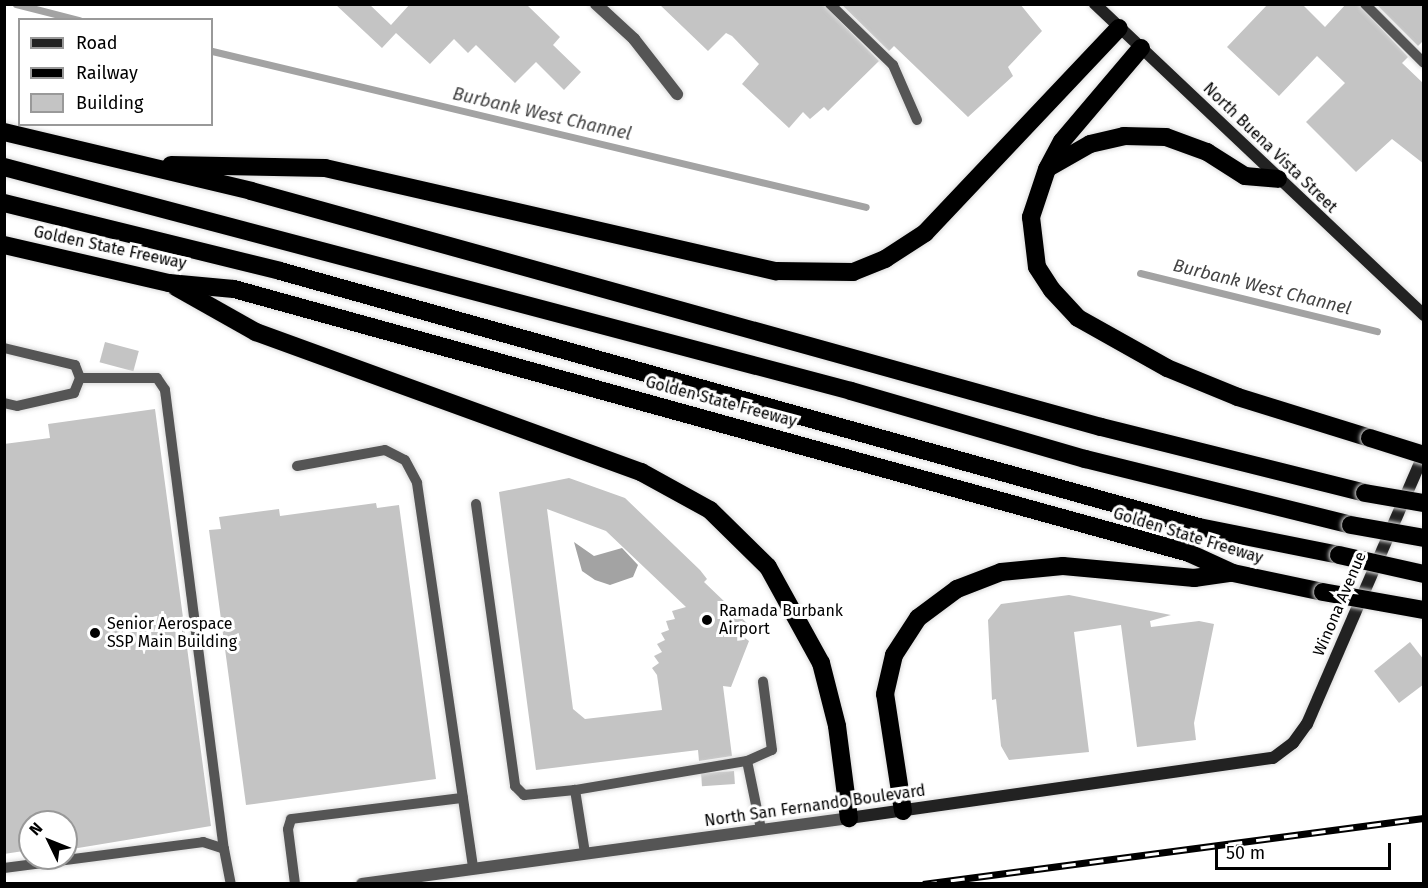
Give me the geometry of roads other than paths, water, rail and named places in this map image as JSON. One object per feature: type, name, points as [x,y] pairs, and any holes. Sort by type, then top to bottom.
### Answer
[{"type":"highway","points":[[134,164],[326,168],[776,271],[853,272],[885,259],[925,232],[1119,28]]},
{"type":"highway","points":[[1141,48],[1062,141],[1047,169],[1031,216],[1037,267],[1052,290],[1078,318],[1177,372],[1238,397],[1424,454]]},
{"type":"highway","points":[[4,132],[262,194],[1090,424],[1365,493],[1424,502]]},
{"type":"highway","points":[[1047,169],[1090,144],[1124,136],[1166,136],[1207,152],[1245,176],[1278,179]]},
{"type":"highway","points":[[4,167],[840,388],[1085,459],[1351,525],[1424,538]]},
{"type":"highway","points":[[4,203],[280,271],[1199,527],[1424,574]]},
{"type":"highway","name":"Golden State Freeway","points":[[4,244],[169,283],[234,289],[1189,553],[1233,573],[1424,610]]},
{"type":"highway","points":[[169,283],[256,332],[642,472],[710,510],[768,567],[821,663],[837,726],[849,818]]},
{"type":"highway","points":[[903,811],[885,694],[894,655],[918,618],[957,589],[1000,572],[1063,566],[1194,578],[1233,573]]},
{"type":"main road","name":"North Buena Vista Street","points":[[1095,4],[1424,315]]},
{"type":"main road","name":"Winona Avenue","points":[[1273,758],[1293,743],[1307,724],[1424,454]]},
{"type":"main road","name":"North San Fernando Boulevard","points":[[849,818],[1273,758]]},
{"type":"street","points":[[596,4],[633,39],[677,94]]},
{"type":"street","name":"North San Fernando Boulevard","points":[[362,884],[849,818]]},
{"type":"lane","points":[[830,4],[893,64],[918,120]]},
{"type":"lane","points":[[1365,4],[1424,63]]},
{"type":"lane","points":[[4,348],[75,365],[80,378],[74,393],[17,406],[4,404]]},
{"type":"lane","points":[[80,378],[157,378],[165,390],[224,849],[231,884]]},
{"type":"lane","points":[[297,466],[386,450],[405,460],[417,483],[473,868]]},
{"type":"lane","points":[[476,504],[515,786],[524,795],[575,790],[747,761],[772,750],[763,681]]},
{"type":"lane","points":[[747,761],[761,829]]},
{"type":"lane","points":[[575,790],[585,853]]},
{"type":"lane","points":[[295,884],[288,829],[291,819],[463,798]]},
{"type":"lane","points":[[4,868],[202,842],[224,849]]},
{"type":"waterway","name":"Burbank West Channel","points":[[16,4],[71,18]]},
{"type":"waterway","name":"Burbank West Channel","points":[[213,51],[866,207]]},
{"type":"waterway","name":"Burbank West Channel","points":[[1140,273],[1377,331]]},
{"type":"railway","points":[[923,884],[1424,818]]},
{"type":"place","name":"Ramada Burbank Airport","points":[[707,620]]},
{"type":"place","name":"Senior Aerospace SSP Main Building","points":[[95,633]]}]
